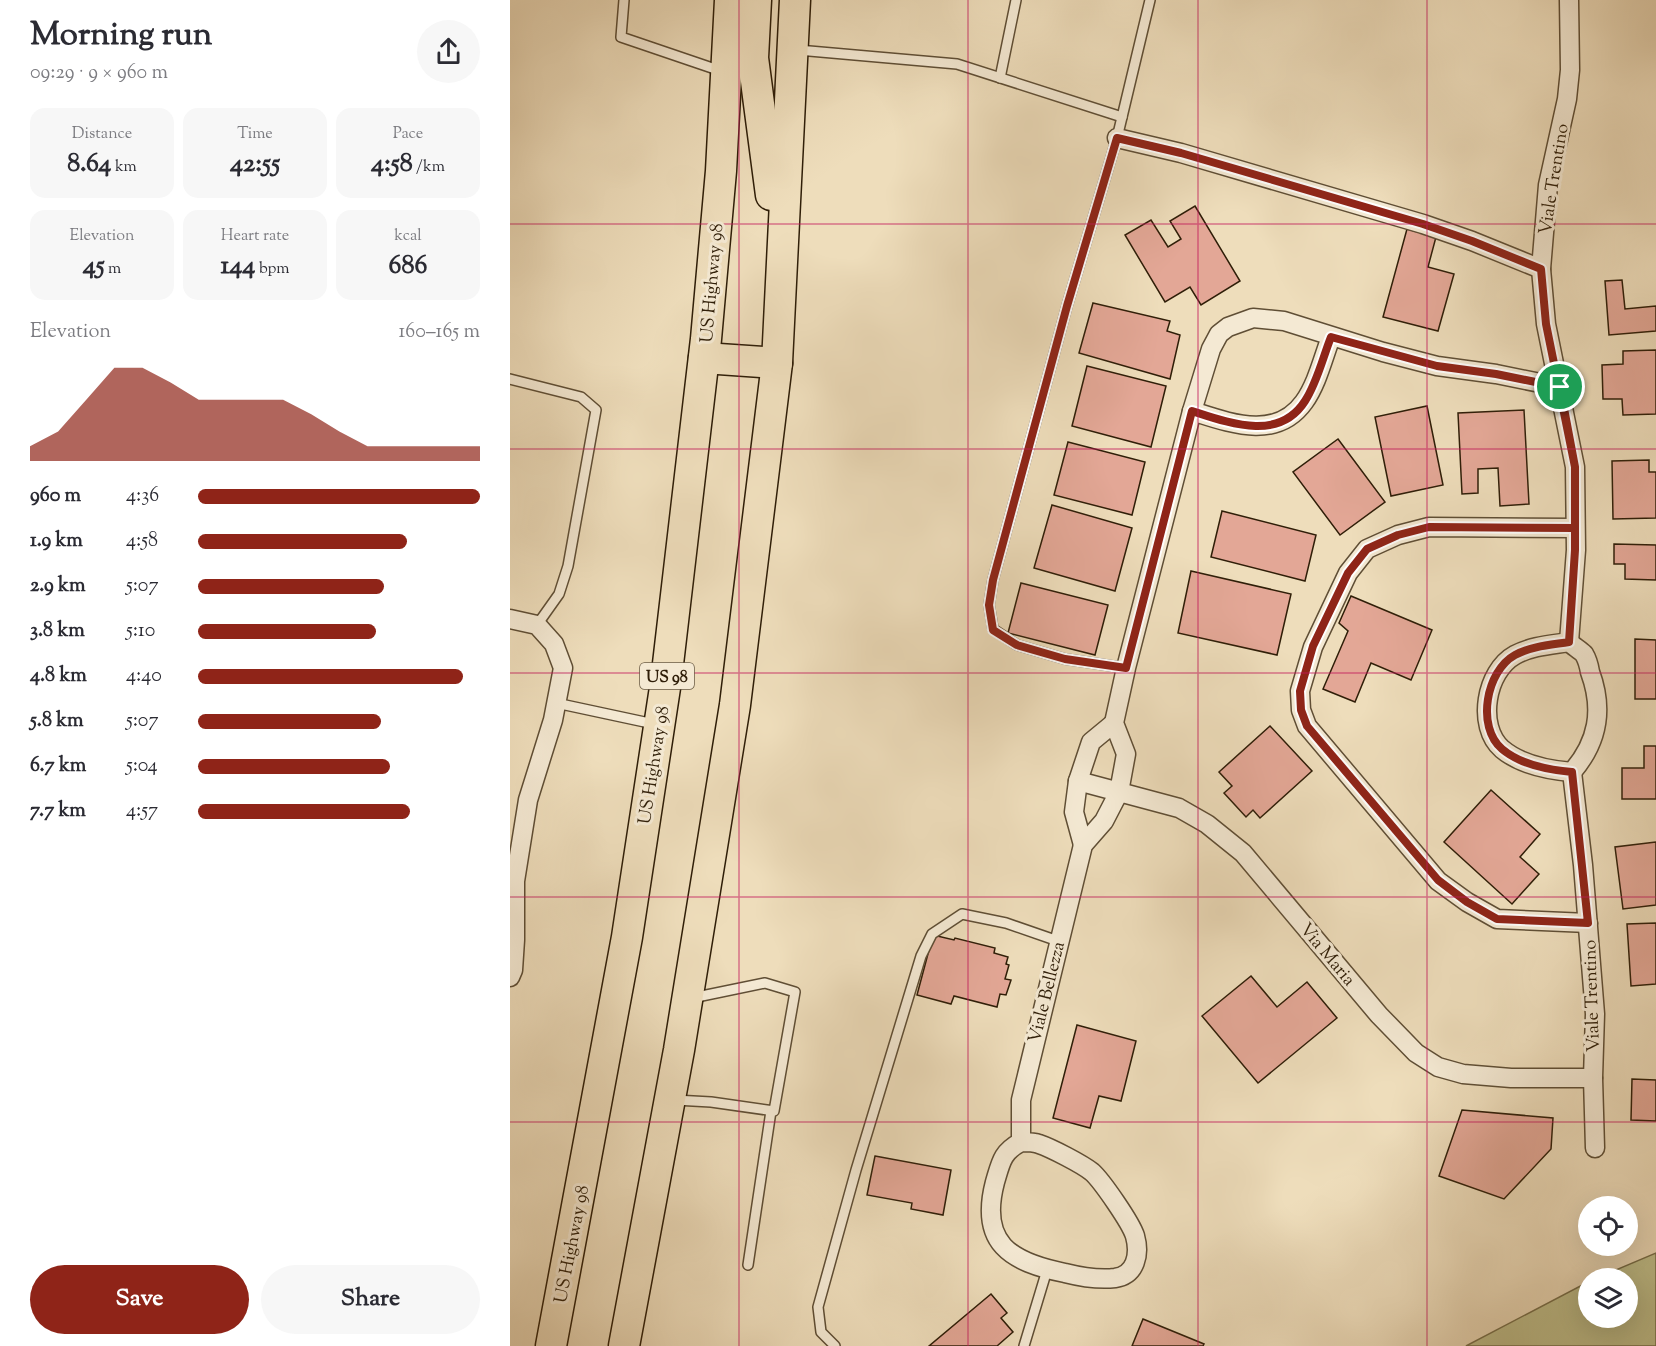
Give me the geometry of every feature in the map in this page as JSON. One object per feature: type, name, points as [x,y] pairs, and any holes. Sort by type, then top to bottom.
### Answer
[{"type":"main road","name":"US Highway 98","points":[[551,1346],[627,937],[660,725],[704,358],[721,171],[730,0]]},
{"type":"main road","points":[[756,0],[753,58],[781,276]]},
{"type":"main road","points":[[624,1346],[687,999],[735,705],[777,363],[795,0]]},
{"type":"main road","points":[[704,358],[777,363]]},
{"type":"street","name":"Viale Trentino","points":[[1569,0],[1570,70],[1567,99],[1548,185],[1541,269],[1546,324],[1575,467],[1575,528],[1569,642]]},
{"type":"street","points":[[1117,138],[1181,153],[1423,224],[1541,269]]},
{"type":"street","points":[[1114,723],[1192,411],[1211,349],[1219,334],[1228,327],[1253,318],[1284,321],[1331,337],[1437,366],[1496,374],[1560,387]]},
{"type":"street","points":[[1192,411],[1232,424],[1256,427],[1280,423],[1294,414],[1306,401],[1331,337]]},
{"type":"street","points":[[1575,528],[1429,527],[1398,535],[1367,549],[1348,573],[1331,606],[1313,646],[1300,691],[1301,710],[1307,726],[1438,880],[1467,902],[1497,919],[1588,923]]},
{"type":"street","points":[[510,619],[537,625],[554,644],[563,668],[556,704],[528,800],[513,881],[515,940],[513,970],[510,977]]},
{"type":"street","points":[[1569,642],[1584,655],[1594,682],[1599,706],[1595,733],[1585,758],[1572,772],[1551,771],[1525,762],[1501,748],[1490,730],[1485,707],[1496,673],[1513,656],[1534,647],[1569,642]]},
{"type":"street","name":"Viale Bellezza","points":[[1021,1142],[1021,1100],[1083,845],[1104,821],[1119,792],[1126,754],[1114,723],[1091,742],[1078,781],[1074,812],[1083,845]]},
{"type":"street","name":"Viale Trentino","points":[[1572,772],[1595,1014],[1593,1078],[1595,1148]]},
{"type":"street","name":"Via Maria","points":[[1078,781],[1179,808],[1207,824],[1243,853],[1378,1015],[1416,1053],[1438,1067],[1463,1074],[1511,1078],[1593,1078]]},
{"type":"street","points":[[1021,1142],[1038,1143],[1091,1171],[1106,1187],[1135,1235],[1138,1257],[1131,1271],[1117,1278],[1090,1278],[1047,1270],[1018,1259],[1002,1247],[992,1228],[990,1213],[994,1185],[1003,1156],[1010,1148],[1021,1142]]},
{"type":"lane","points":[[624,0],[621,38],[726,72]]},
{"type":"lane","points":[[1000,78],[1016,0]]},
{"type":"lane","points":[[1126,668],[1065,659],[1017,645],[993,630],[989,605],[996,569],[1067,306],[1117,138],[1150,0]]},
{"type":"lane","points":[[792,50],[957,64],[1122,117]]},
{"type":"lane","points":[[510,379],[581,397],[596,410],[568,566],[559,594],[537,625]]},
{"type":"lane","points":[[556,704],[660,725]]},
{"type":"lane","points":[[835,1346],[821,1332],[818,1307],[836,1239],[921,956],[932,934],[963,914],[1006,923],[1058,941]]},
{"type":"lane","points":[[669,1100],[711,1102],[774,1112],[795,992],[765,983],[687,999]]},
{"type":"lane","points":[[748,1265],[771,1111]]},
{"type":"lane","points":[[1024,1346],[1047,1270]]},
{"type":"green space","points":[[1656,1253],[1656,1346],[1466,1346],[1578,1287],[1578,1328],[1638,1328],[1638,1268],[1621,1268]]},
{"type":"building","points":[[1195,206],[1240,281],[1201,305],[1190,287],[1165,302],[1125,235],[1151,220],[1168,247],[1181,239],[1170,221]]},
{"type":"building","points":[[1407,229],[1436,237],[1428,267],[1454,274],[1438,331],[1383,317]]},
{"type":"building","points":[[1622,280],[1625,309],[1656,306],[1656,331],[1609,335],[1605,281]]},
{"type":"building","points":[[1093,303],[1170,321],[1167,331],[1180,335],[1170,379],[1079,353]]},
{"type":"building","points":[[1656,350],[1656,414],[1623,415],[1622,399],[1603,399],[1602,365],[1623,364],[1623,351]]},
{"type":"building","points":[[1087,366],[1166,386],[1151,447],[1072,426]]},
{"type":"building","points":[[1427,406],[1443,485],[1391,496],[1375,417]]},
{"type":"building","points":[[1524,410],[1529,504],[1500,506],[1498,468],[1478,469],[1478,493],[1462,494],[1458,413]]},
{"type":"building","points":[[1338,439],[1385,502],[1340,535],[1293,472]]},
{"type":"building","points":[[1068,442],[1145,462],[1132,515],[1054,495]]},
{"type":"building","points":[[1649,460],[1649,472],[1656,472],[1656,518],[1613,519],[1612,461]]},
{"type":"building","points":[[1052,505],[1132,528],[1115,591],[1034,568]]},
{"type":"building","points":[[1222,511],[1316,535],[1305,581],[1211,557]]},
{"type":"building","points":[[1614,544],[1656,545],[1656,580],[1625,579],[1625,564],[1614,564]]},
{"type":"building","points":[[1191,571],[1291,594],[1277,655],[1178,633]]},
{"type":"building","points":[[1021,583],[1108,605],[1095,655],[1008,633]]},
{"type":"building","points":[[1351,596],[1432,630],[1411,680],[1371,663],[1355,702],[1323,689],[1348,631],[1339,623]]},
{"type":"building","points":[[1635,639],[1656,640],[1656,699],[1635,699]]},
{"type":"building","points":[[1270,726],[1312,771],[1260,818],[1253,810],[1246,817],[1224,793],[1232,786],[1219,772]]},
{"type":"building","points":[[1644,746],[1656,746],[1656,799],[1622,799],[1622,768],[1644,768]]},
{"type":"building","points":[[1491,790],[1540,834],[1520,857],[1539,874],[1512,904],[1444,842]]},
{"type":"building","points":[[1656,842],[1656,905],[1623,909],[1615,847]]},
{"type":"building","points":[[1656,923],[1656,984],[1631,986],[1627,924]]},
{"type":"building","points":[[933,935],[995,948],[994,953],[1008,957],[1006,964],[1009,965],[1005,979],[1011,980],[1006,995],[1000,994],[997,1007],[954,996],[951,1004],[917,995]]},
{"type":"building","points":[[1251,976],[1277,1007],[1307,982],[1337,1018],[1258,1083],[1202,1016]]},
{"type":"building","points":[[1077,1025],[1136,1041],[1121,1101],[1099,1096],[1090,1128],[1053,1118]]},
{"type":"building","points":[[1632,1079],[1656,1080],[1656,1121],[1631,1120]]},
{"type":"building","points":[[1462,1110],[1553,1118],[1551,1149],[1504,1199],[1439,1176]]},
{"type":"building","points":[[875,1156],[951,1170],[943,1215],[911,1209],[912,1203],[867,1195]]},
{"type":"building","points":[[991,1294],[1007,1313],[1001,1318],[1013,1332],[997,1346],[929,1346]]},
{"type":"building","points":[[1143,1319],[1204,1344],[1203,1346],[1132,1346]]},
{"type":"route","points":[[1560,387],[1496,374],[1437,366],[1331,337],[1306,401],[1294,414],[1280,423],[1256,427],[1232,424],[1192,411],[1126,668],[1065,659],[1017,645],[993,630],[989,605],[993,580],[1067,306],[1117,138],[1181,153],[1423,224],[1541,269],[1546,324],[1560,387],[1575,467],[1575,550],[1569,642],[1534,647],[1513,656],[1496,673],[1485,707],[1490,730],[1501,748],[1525,762],[1551,771],[1572,772],[1588,923],[1497,919],[1467,902],[1438,880],[1307,726],[1301,710],[1300,691],[1313,646],[1331,606],[1348,573],[1367,549],[1398,535],[1429,527],[1575,528],[1575,467],[1560,387]]}]
